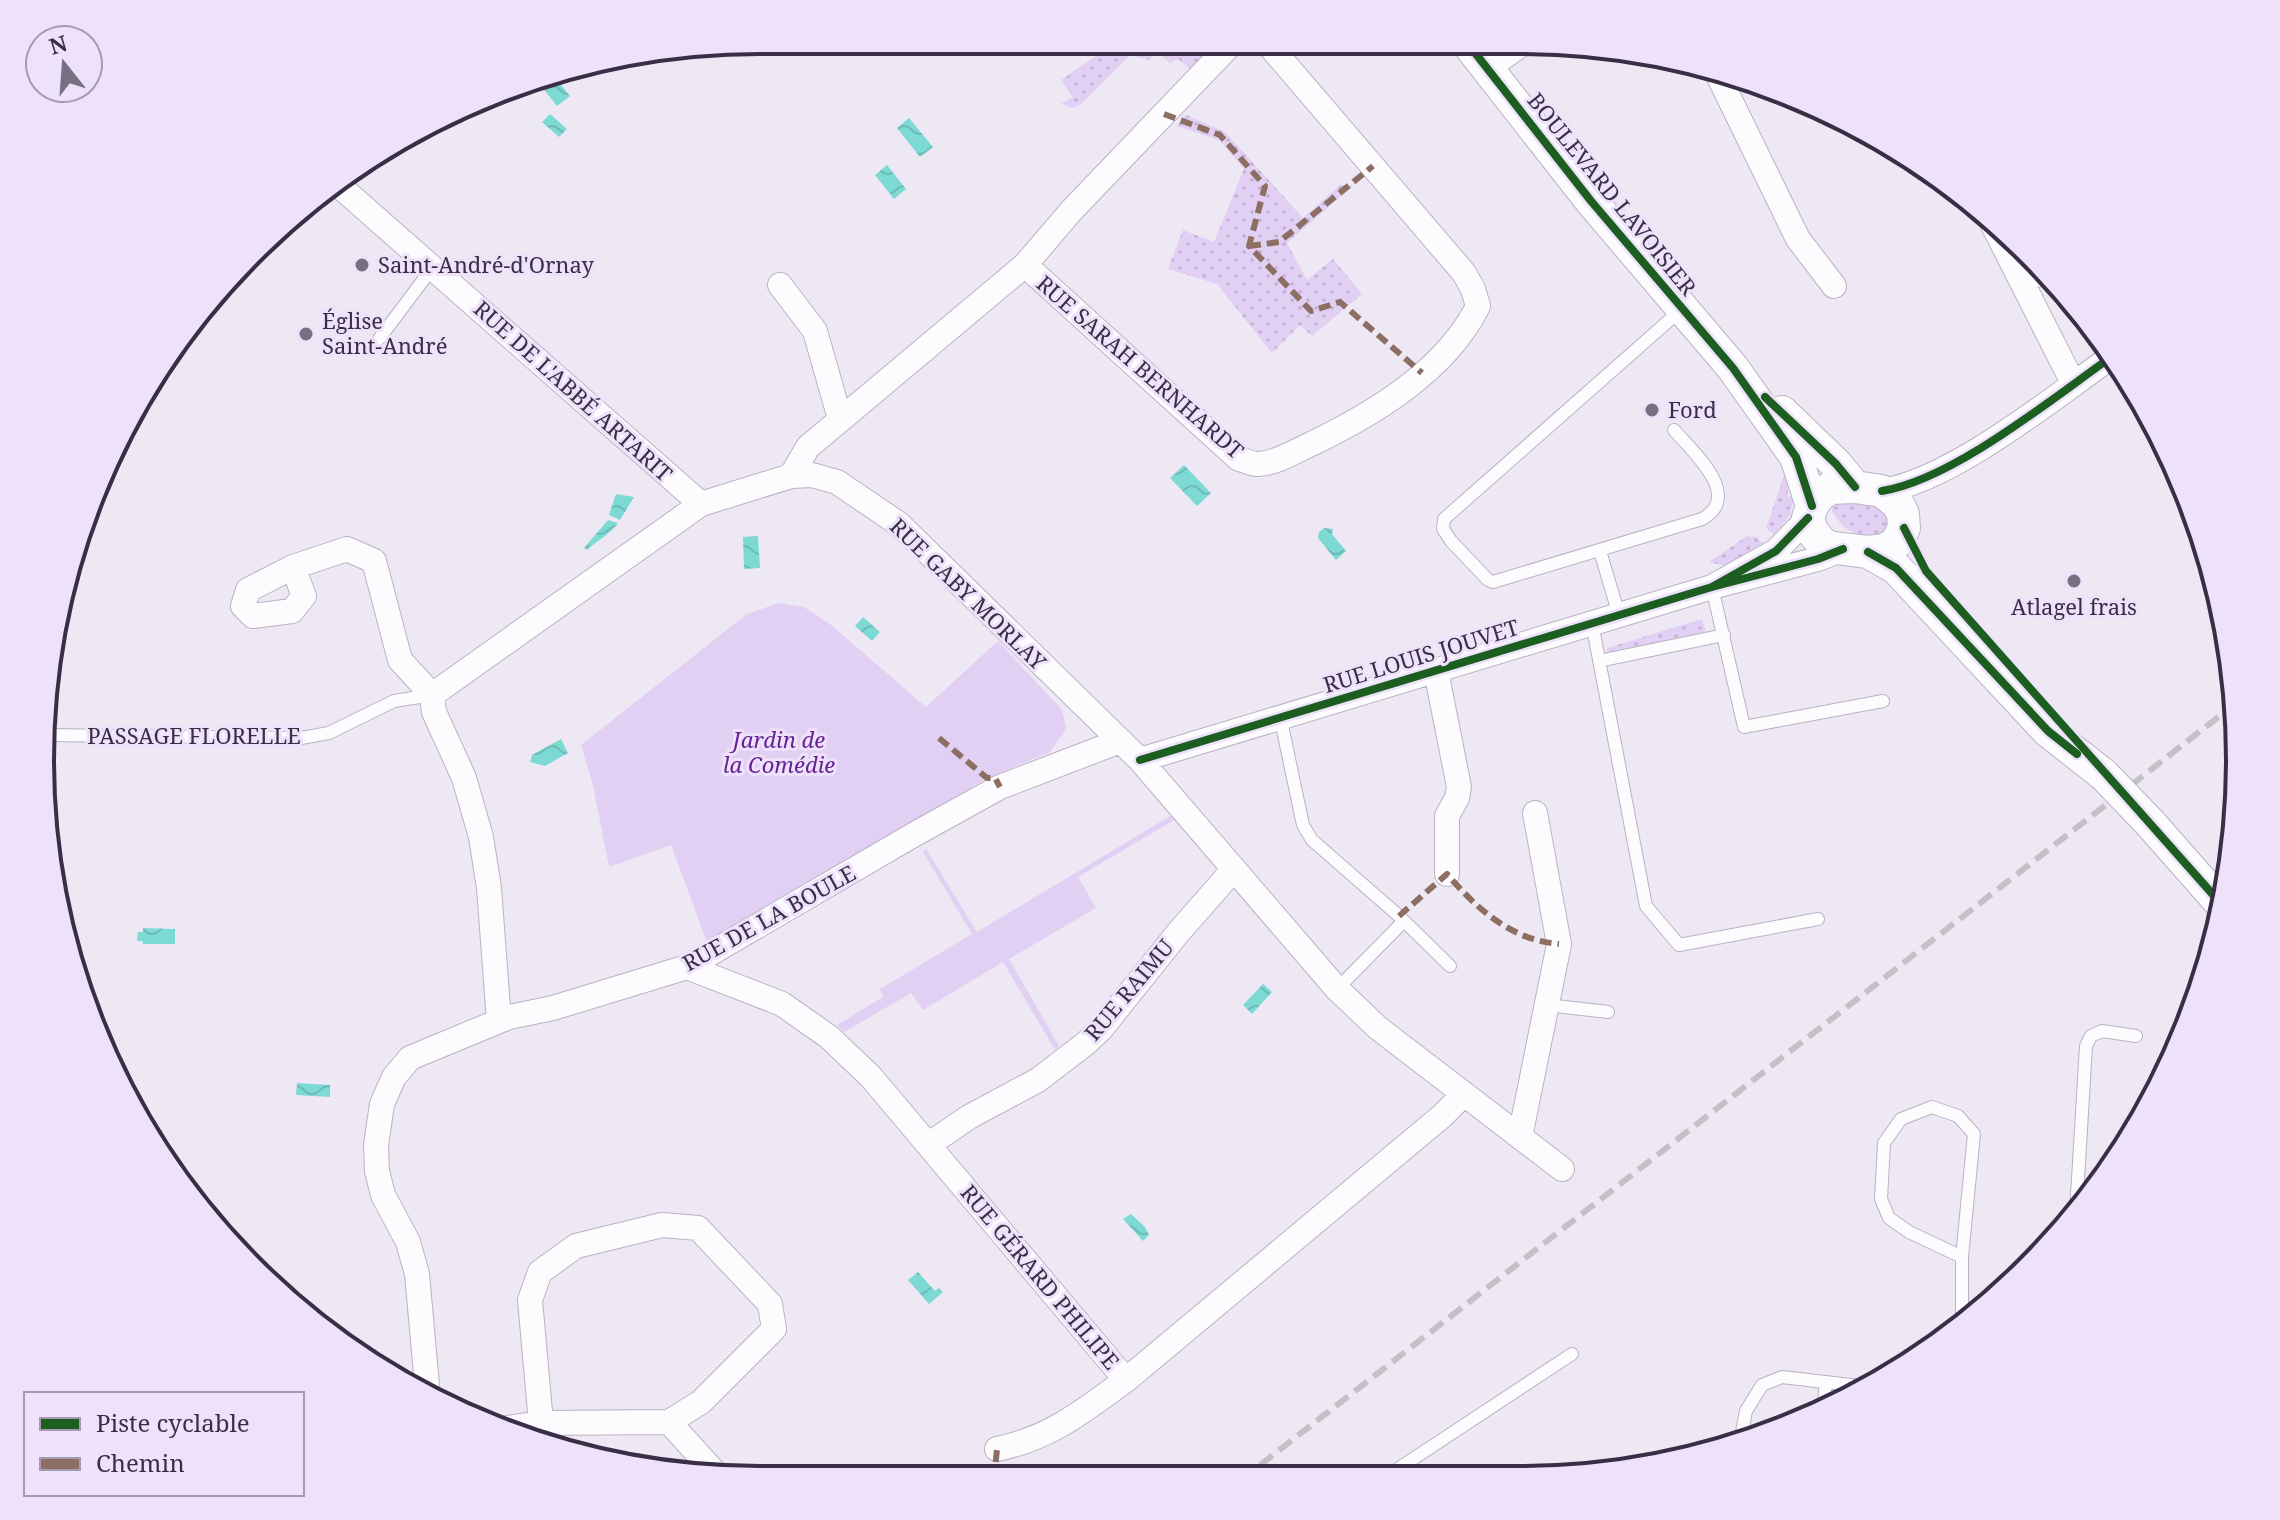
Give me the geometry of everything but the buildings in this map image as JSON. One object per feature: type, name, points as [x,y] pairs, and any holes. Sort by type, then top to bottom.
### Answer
[{"type":"main road","name":"BOULEVARD LAVOISIER","points":[[1476,54],[1591,201],[1733,368],[1796,457],[1812,531],[1820,541],[1828,547],[1855,551],[1896,568],[2048,731],[2104,775]]},
{"type":"main road","name":"BOULEVARD LAVOISIER","points":[[1733,368],[1836,464],[1886,505],[1926,571],[2213,894]]},
{"type":"main road","points":[[1810,512],[1819,496],[1830,488],[1886,505],[1897,542],[1885,550],[1855,551]]},
{"type":"street","name":"RUE SARAH BERNHARDT","points":[[791,476],[808,447],[1025,265],[1072,210],[1221,54]]},
{"type":"street","name":"RUE SARAH BERNHARDT","points":[[1025,265],[1239,459],[1256,464],[1287,455],[1351,425],[1410,385],[1460,335],[1472,318],[1478,306],[1473,289],[1454,261],[1277,54]]},
{"type":"street","points":[[1487,69],[1508,54]]},
{"type":"street","points":[[1722,84],[1798,239],[1834,286]]},
{"type":"street","name":"RUE DE L'ABBÉ ARTARIT","points":[[344,190],[701,504]]},
{"type":"street","points":[[2004,247],[2073,383]]},
{"type":"street","points":[[2022,282],[2033,276]]},
{"type":"street","points":[[780,285],[815,331],[840,419]]},
{"type":"street","points":[[1886,505],[1974,451],[2103,362]]},
{"type":"street","name":"RUE GABY MORLAY","points":[[432,695],[701,504],[791,476],[812,475],[837,482],[899,524],[1120,741]]},
{"type":"street","name":"RUE LOUIS JOUVET","points":[[1712,587],[1776,551],[1810,512]]},
{"type":"street","points":[[293,567],[347,549],[374,561],[400,660],[432,695],[434,712],[464,778],[481,837],[489,888],[499,1021]]},
{"type":"street","name":"RUE LOUIS JOUVET","points":[[1140,760],[1712,587],[1855,551]]},
{"type":"street","points":[[1436,671],[1459,787],[1447,816],[1447,874]]},
{"type":"street","points":[[1120,741],[1140,760],[1337,989],[1398,1044],[1562,1169]]},
{"type":"street","name":"RUE DE LA BOULE","points":[[427,1382],[417,1274],[408,1242],[383,1195],[377,1171],[376,1145],[382,1104],[394,1077],[410,1058],[499,1021],[553,1008],[687,967],[1000,787],[1120,741]]},
{"type":"street","points":[[1520,1137],[1559,944],[1535,813]]},
{"type":"street","name":"RUE RAIMU","points":[[928,1145],[969,1117],[1038,1080],[1085,1044],[1101,1029],[1234,869]]},
{"type":"street","name":"RUE GÉRARD PHILIPE","points":[[687,967],[782,1004],[829,1037],[871,1077],[1126,1380],[1442,1116],[1463,1095]]},
{"type":"street","points":[[524,1425],[669,1422],[701,1402],[774,1329],[770,1304],[698,1228],[662,1225],[576,1246],[540,1272],[530,1300],[541,1423]]},
{"type":"street","points":[[997,1449],[1026,1443],[1048,1434],[1126,1380]]},
{"type":"street","points":[[669,1422],[707,1463]]},
{"type":"lane","points":[[379,339],[433,267]]},
{"type":"lane","points":[[1674,430],[1713,476],[1718,488],[1719,502],[1712,514],[1702,519],[1493,582],[1451,541],[1443,529],[1444,519],[1682,309]]},
{"type":"lane","points":[[1600,551],[1619,615]]},
{"type":"lane","points":[[1712,587],[1744,727],[1883,701]]},
{"type":"lane","points":[[1592,623],[1646,906],[1679,945],[1818,919]]},
{"type":"lane","points":[[1599,661],[1724,635]]},
{"type":"lane","name":"PASSAGE FLORELLE","points":[[55,735],[301,738],[329,733],[394,701],[432,695]]},
{"type":"lane","points":[[1280,716],[1303,825],[1312,840],[1450,966]]},
{"type":"lane","points":[[1337,989],[1404,921]]},
{"type":"lane","points":[[1547,1005],[1608,1012]]},
{"type":"lane","points":[[2077,1193],[2086,1046],[2091,1036],[2102,1031],[2136,1036]]},
{"type":"lane","points":[[1962,1257],[1909,1232],[1889,1218],[1881,1199],[1884,1143],[1901,1119],[1932,1107],[1958,1116],[1974,1134],[1962,1257],[1962,1310]]},
{"type":"lane","points":[[1402,1466],[1572,1354]]},
{"type":"lane","points":[[1742,1430],[1746,1411],[1762,1385],[1782,1377],[1848,1385]]},
{"type":"lane","points":[[1825,1396],[1826,1382]]},
{"type":"green space","points":[[1099,54],[1155,54],[1149,60],[1130,55],[1081,104],[1073,108],[1061,104],[1073,97],[1061,80]]},
{"type":"green space","points":[[1159,54],[1204,54],[1191,69],[1178,59],[1170,63]]},
{"type":"green space","points":[[1186,115],[1225,132],[1303,218],[1340,185],[1354,185],[1287,243],[1307,280],[1333,259],[1362,294],[1312,336],[1300,325],[1272,353],[1217,284],[1168,269],[1183,230],[1214,242],[1244,169],[1219,140],[1177,126]]},
{"type":"green space","points":[[1785,473],[1788,497],[1794,497],[1790,515],[1774,535],[1766,528]]},
{"type":"green space","points":[[1869,499],[1892,519],[1884,538],[1848,530],[1832,511],[1832,502]]},
{"type":"green space","points":[[1747,536],[1756,537],[1764,544],[1726,566],[1709,562]]},
{"type":"green space","name":"Jardin de la Comédie","points":[[779,603],[804,607],[831,625],[926,707],[998,641],[1062,710],[1066,729],[1050,752],[987,778],[707,942],[671,845],[609,867],[593,785],[581,745],[747,614]]},
{"type":"green space","points":[[1702,619],[1706,633],[1607,652],[1607,648]]},
{"type":"green space","points":[[1170,816],[1174,820],[1078,877],[1096,908],[1009,959],[1059,1046],[1055,1050],[1003,962],[923,1010],[911,993],[844,1032],[837,1025],[883,997],[880,989],[972,934],[923,852],[926,849],[977,932]]},
{"type":"water","points":[[560,83],[570,96],[557,106],[543,88]]},
{"type":"water","points":[[550,114],[567,129],[559,137],[542,122]]},
{"type":"water","points":[[909,118],[933,147],[920,157],[897,128]]},
{"type":"water","points":[[887,165],[906,189],[894,199],[875,175]]},
{"type":"water","points":[[1184,465],[1211,493],[1197,506],[1170,478]]},
{"type":"water","points":[[616,494],[634,497],[620,520],[609,515]]},
{"type":"water","points":[[608,520],[618,523],[587,550],[584,548]]},
{"type":"water","points":[[1324,528],[1333,529],[1332,534],[1346,551],[1336,560],[1318,538]]},
{"type":"water","points":[[758,536],[760,568],[744,569],[743,537]]},
{"type":"water","points":[[863,617],[880,632],[872,641],[855,626]]},
{"type":"water","points":[[561,739],[568,753],[545,766],[530,762],[532,755]]},
{"type":"water","points":[[143,928],[175,929],[175,944],[143,944],[137,941],[138,932],[143,932]]},
{"type":"water","points":[[1263,984],[1272,992],[1252,1014],[1243,1005]]},
{"type":"water","points":[[297,1083],[330,1085],[330,1097],[296,1095]]},
{"type":"water","points":[[1131,1214],[1149,1235],[1143,1241],[1123,1219]]},
{"type":"water","points":[[918,1272],[935,1291],[939,1288],[943,1292],[929,1304],[908,1280]]},
{"type":"railway","points":[[1259,1466],[2224,713]]},
{"type":"marked path","points":[[1164,114],[1220,135],[1265,186],[1249,246],[1311,311],[1340,302],[1422,373]]},
{"type":"marked path","points":[[1249,246],[1279,242],[1373,166]]},
{"type":"marked path","points":[[939,738],[987,778],[995,778],[1000,787]]},
{"type":"marked path","points":[[1399,916],[1447,874],[1496,921],[1525,936],[1559,944]]},
{"type":"marked path","points":[[995,1466],[997,1449]]},
{"type":"cycle path","points":[[1476,54],[1591,201],[1733,368],[1796,457],[1812,506]]},
{"type":"cycle path","points":[[1882,491],[1910,484],[1971,454],[2103,363]]},
{"type":"cycle path","points":[[1765,397],[1836,464],[1855,487]]},
{"type":"cycle path","points":[[1808,518],[1776,551],[1712,587],[1818,559],[1843,549]]},
{"type":"cycle path","points":[[1904,528],[1926,571],[2213,894]]},
{"type":"cycle path","points":[[1868,552],[1896,568],[2048,731],[2077,754]]},
{"type":"cycle path","points":[[1140,760],[1712,587]]},
{"type":"place","name":"Saint-André-d'Ornay","points":[[362,265]]},
{"type":"place","name":"Église Saint-André","points":[[306,334]]},
{"type":"place","name":"Ford","points":[[1652,410]]},
{"type":"place","name":"Atlagel frais","points":[[2074,581]]}]
